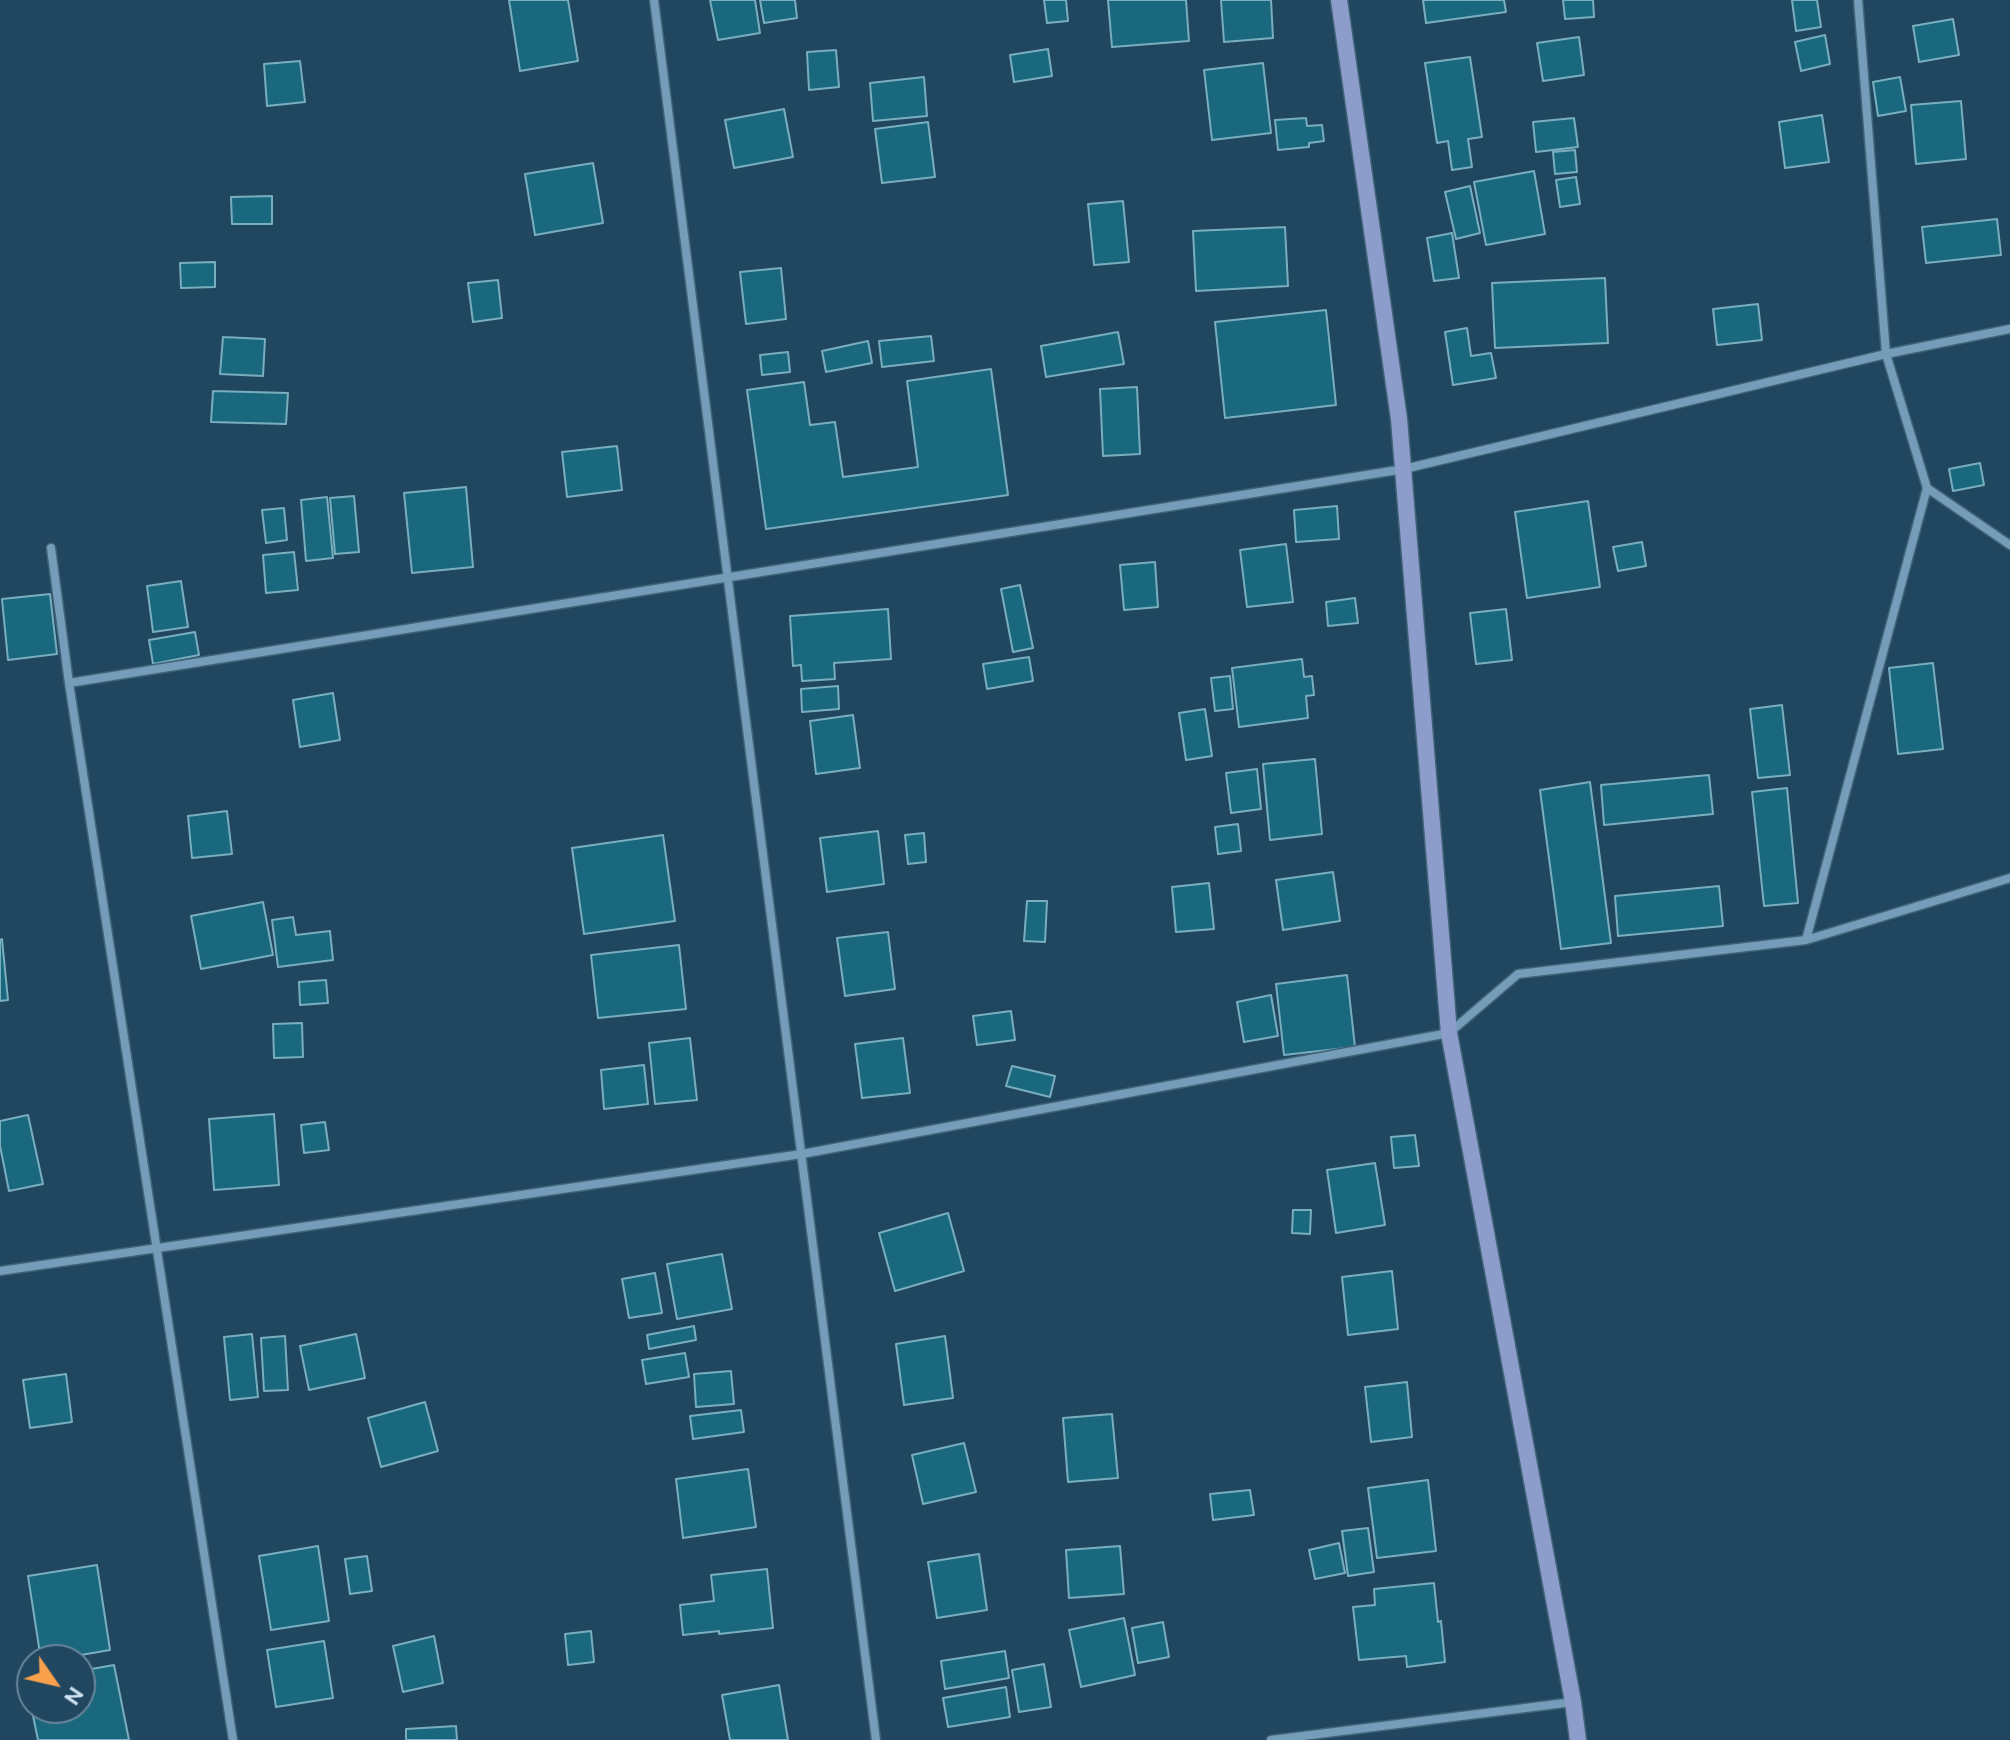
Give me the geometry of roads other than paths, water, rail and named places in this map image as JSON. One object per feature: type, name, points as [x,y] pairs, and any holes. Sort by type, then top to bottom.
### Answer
[{"type":"main road","points":[[1339,0],[1399,419],[1449,1033],[1578,1740]]},
{"type":"street","points":[[654,0],[876,1740]]},
{"type":"street","points":[[1806,940],[1927,488],[1886,354],[1858,0]]},
{"type":"street","points":[[69,683],[1404,469],[1886,354],[2010,329]]},
{"type":"street","points":[[1927,488],[2010,545]]},
{"type":"street","points":[[51,548],[69,683],[233,1740]]},
{"type":"street","points":[[0,1271],[802,1154],[1449,1033],[1518,974],[1806,940],[2010,878]]},
{"type":"street","points":[[1271,1740],[1573,1702]]}]
